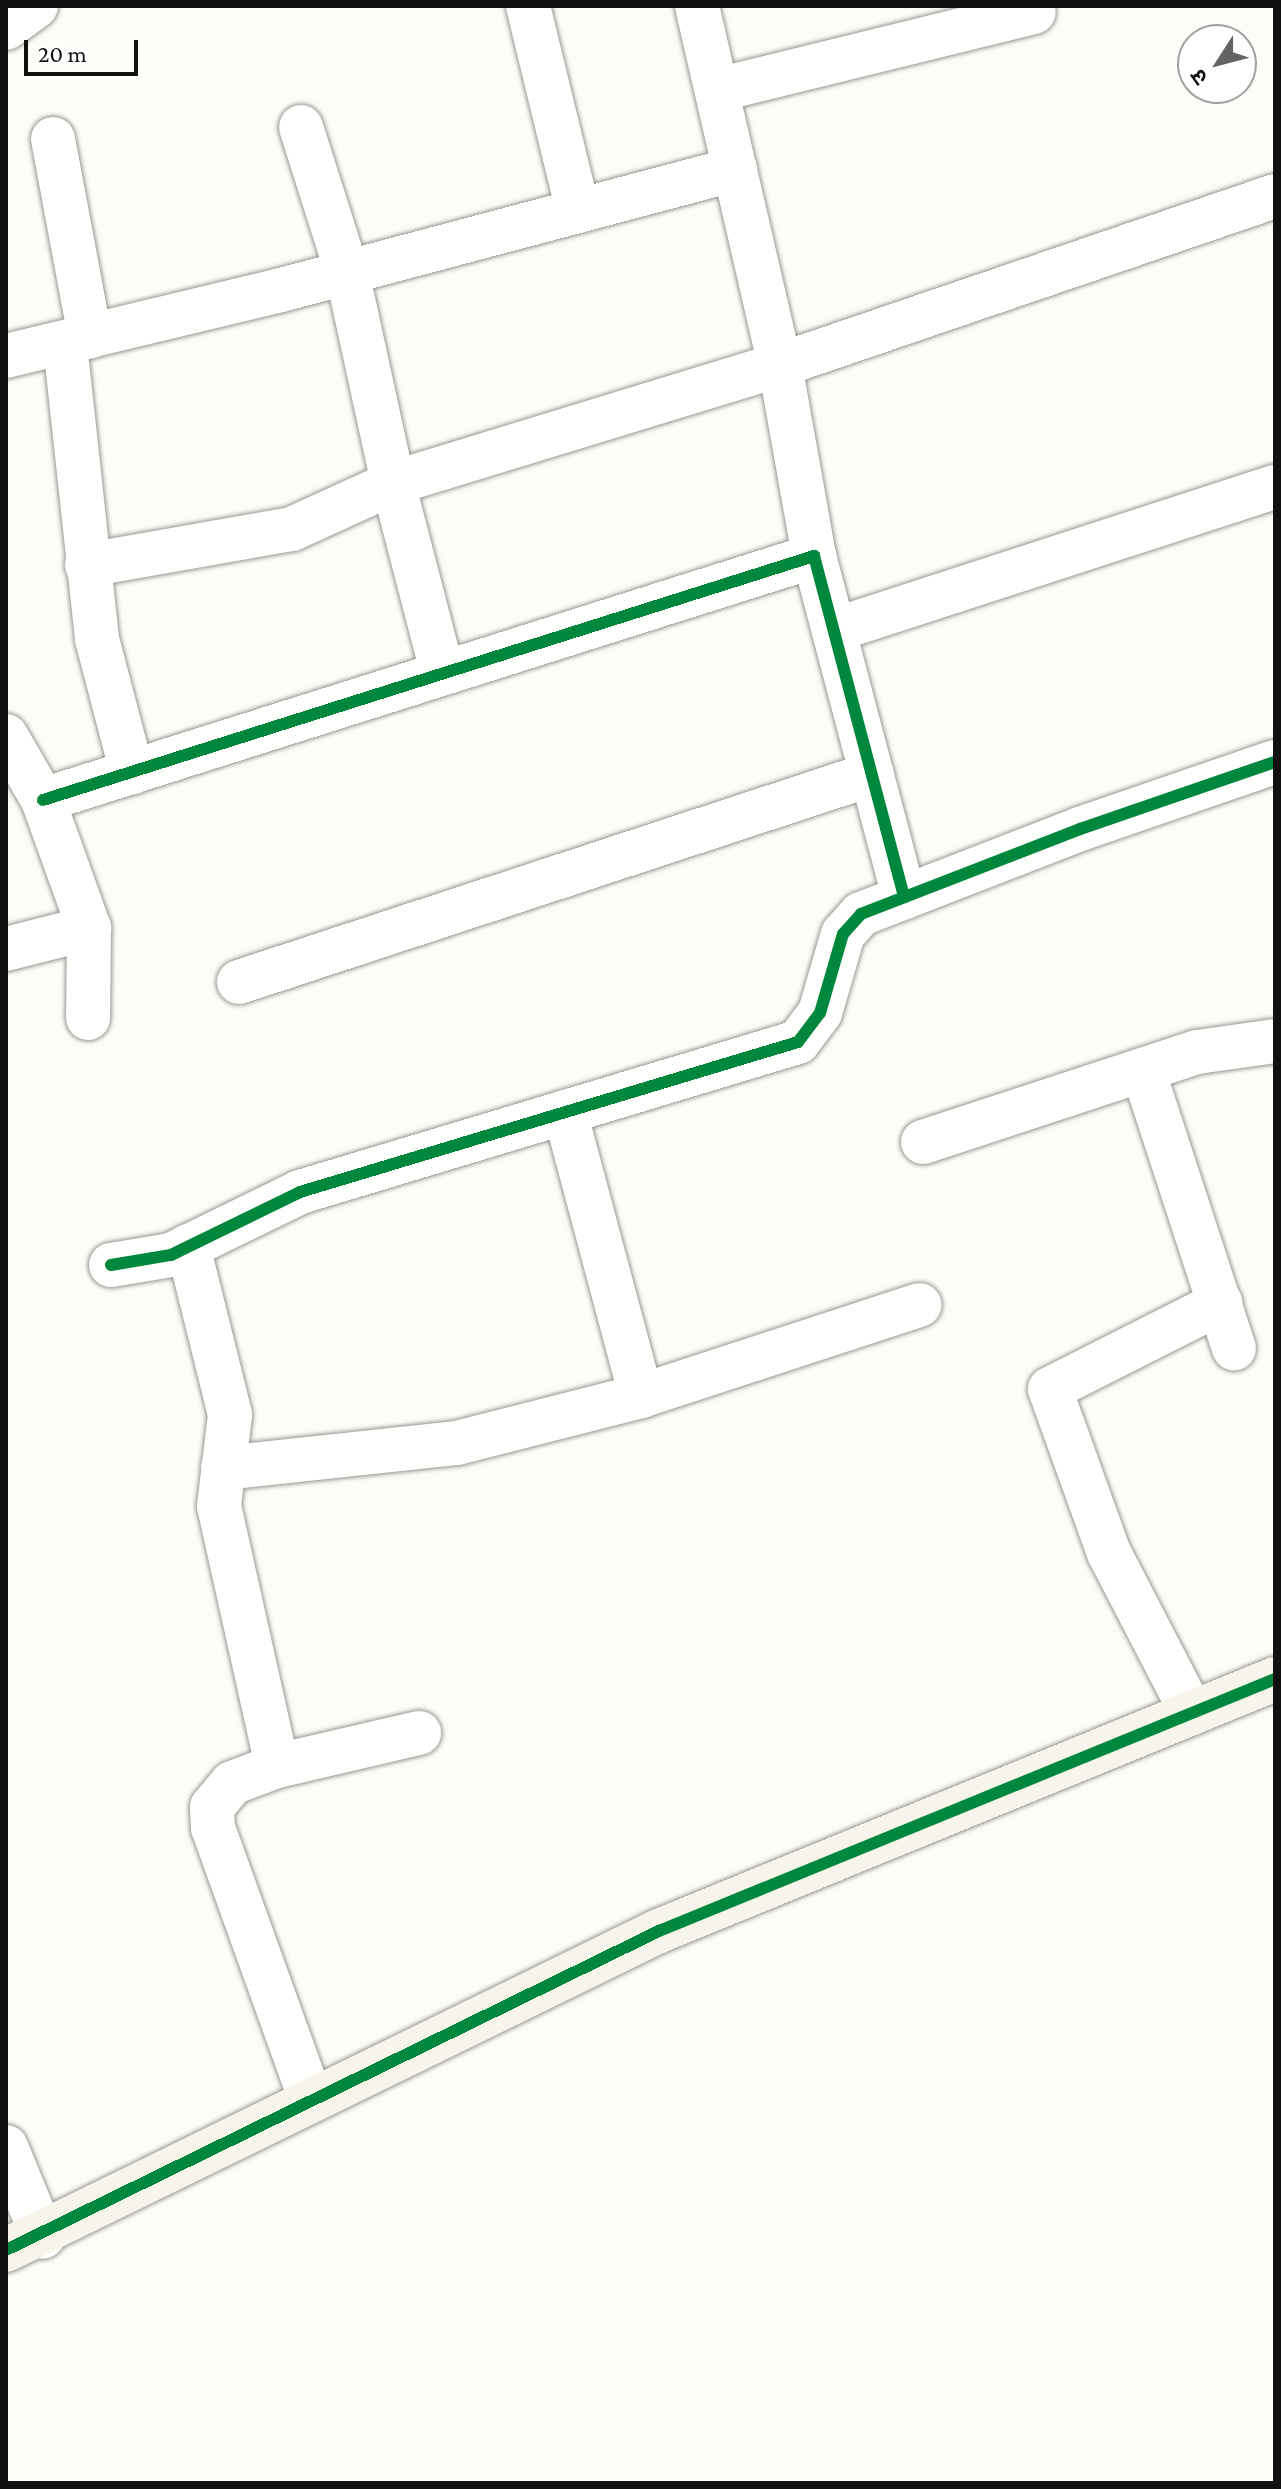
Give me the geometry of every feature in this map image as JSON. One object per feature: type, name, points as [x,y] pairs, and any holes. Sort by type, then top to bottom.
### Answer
[{"type":"street","points":[[6,28],[36,6]]},
{"type":"street","points":[[528,6],[578,211]]},
{"type":"street","points":[[697,6],[780,365],[814,556],[904,897]]},
{"type":"street","points":[[717,90],[1034,12]]},
{"type":"street","points":[[301,127],[347,272],[393,483],[442,671]]},
{"type":"street","points":[[53,139],[78,340],[87,565],[97,639],[132,772]]},
{"type":"street","points":[[6,356],[347,272],[735,169]]},
{"type":"street","points":[[87,565],[292,529],[393,483],[780,365],[1275,196]]},
{"type":"street","points":[[834,630],[1275,487]]},
{"type":"street","points":[[43,800],[442,671],[814,556]]},
{"type":"street","points":[[6,736],[43,800],[89,928],[88,1018]]},
{"type":"street","points":[[111,1265],[171,1255],[300,1192],[798,1042],[820,1013],[843,934],[861,914],[1080,829],[1275,762]]},
{"type":"street","points":[[239,982],[872,774]]},
{"type":"street","points":[[6,949],[89,928]]},
{"type":"street","points":[[923,1142],[1197,1052],[1275,1041]]},
{"type":"street","points":[[1143,1070],[1234,1349]]},
{"type":"street","points":[[565,1112],[641,1396]]},
{"type":"street","points":[[188,1246],[230,1415],[219,1506],[277,1766]]},
{"type":"street","points":[[1192,1713],[1109,1553],[1050,1389],[1220,1303]]},
{"type":"street","points":[[223,1468],[457,1443],[641,1396],[919,1305]]},
{"type":"street","points":[[6,2147],[25,2244],[311,2100],[659,1931],[1275,1679]]},
{"type":"street","points":[[311,2100],[213,1828],[212,1807],[219,1794],[232,1783],[277,1766],[419,1733]]},
{"type":"cycle path","points":[[43,800],[814,556],[904,897]]},
{"type":"cycle path","points":[[111,1265],[171,1255],[300,1192],[798,1042],[820,1013],[843,934],[861,914],[1080,829],[1275,762]]},
{"type":"cycle path","points":[[6,2250],[659,1931],[1275,1679]]}]
